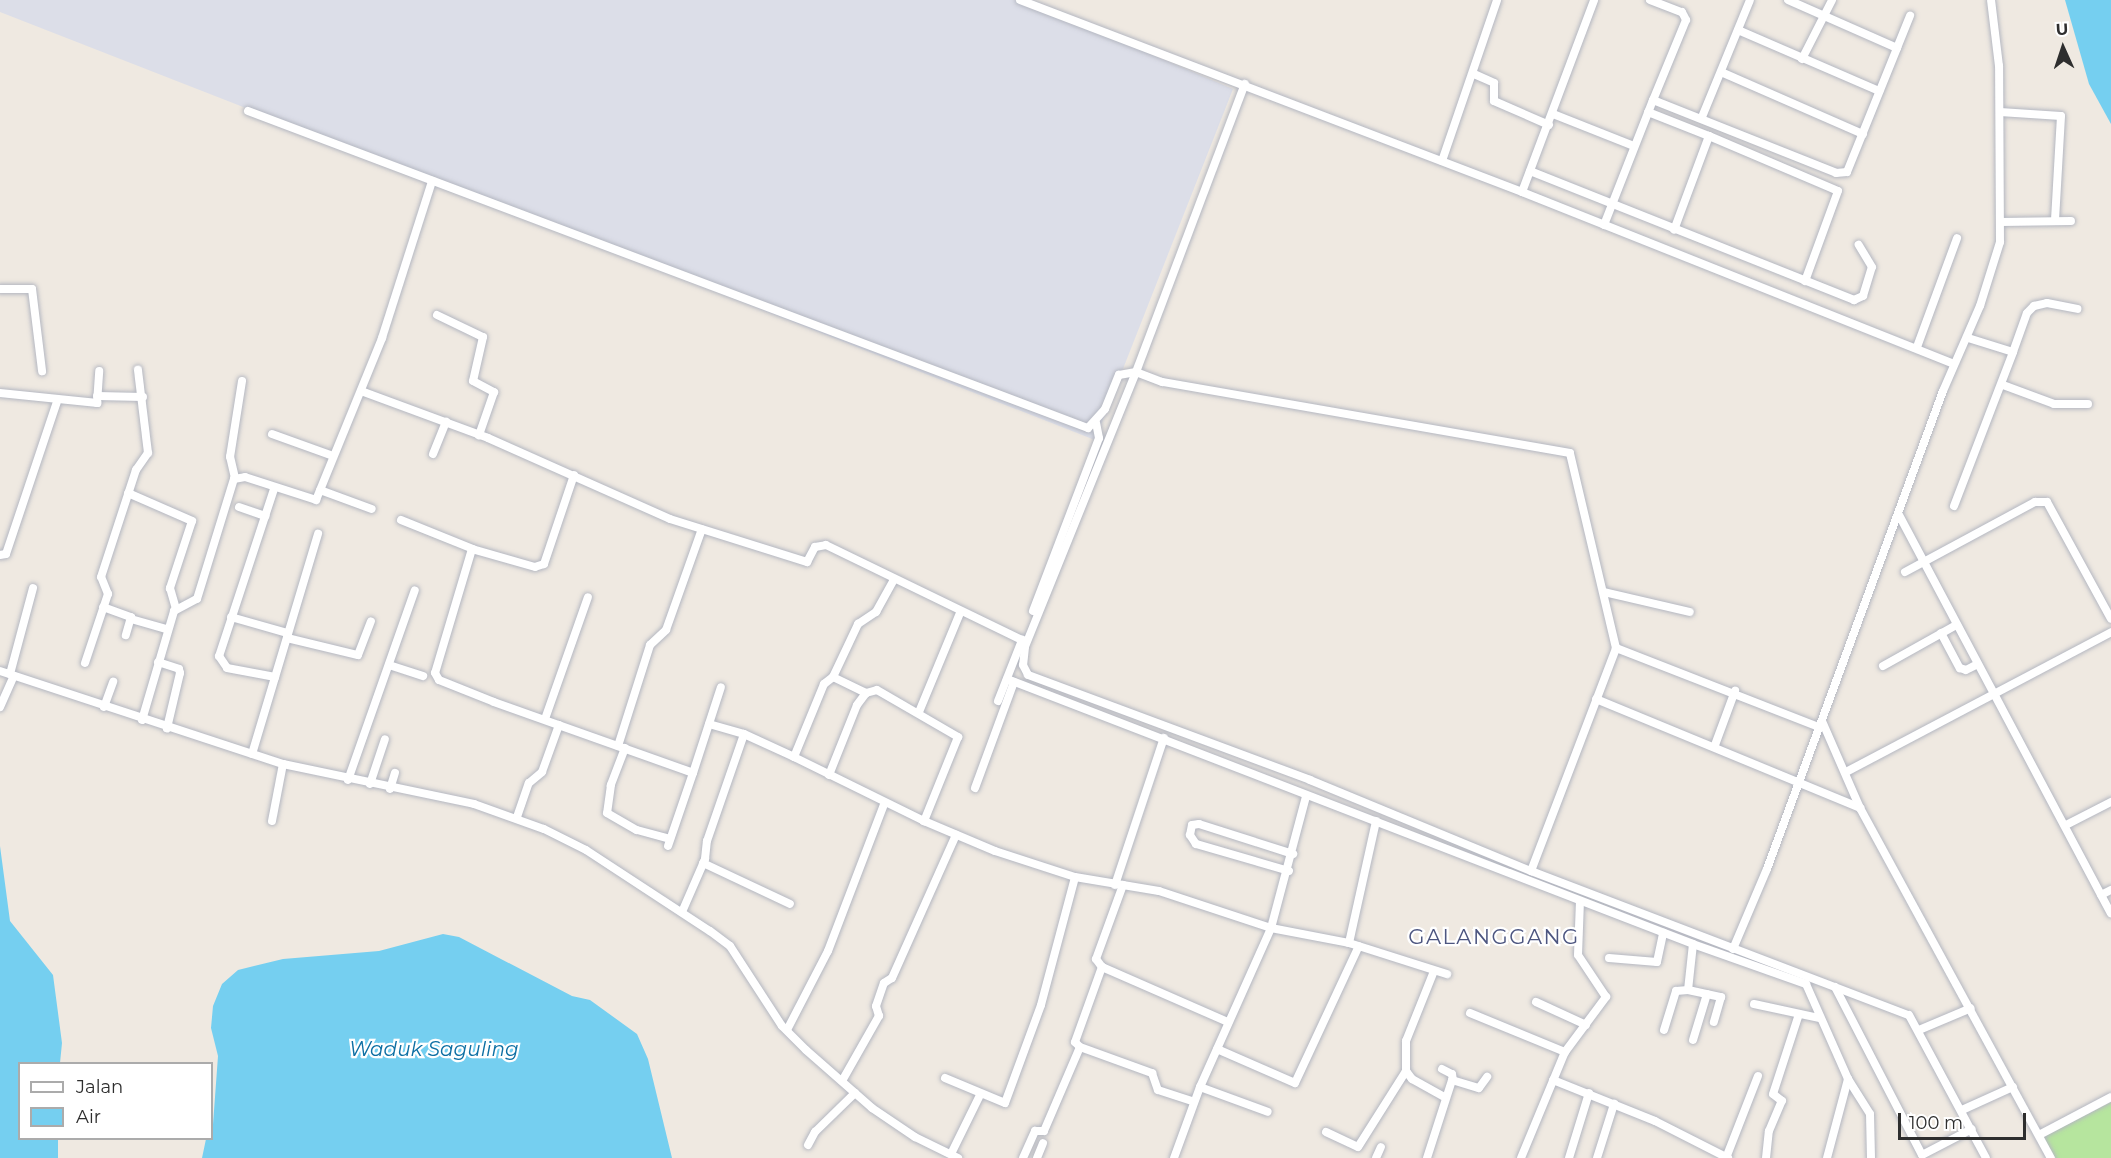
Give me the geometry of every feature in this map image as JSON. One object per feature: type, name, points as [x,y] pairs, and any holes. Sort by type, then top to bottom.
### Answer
[{"type":"street","points":[[1020,0],[1245,84],[1917,347],[1954,364]]},
{"type":"street","points":[[1442,161],[1474,74],[1497,0]]},
{"type":"street","points":[[1522,192],[1594,0]]},
{"type":"street","points":[[1604,225],[1686,20],[1682,12],[1650,0]]},
{"type":"street","points":[[1702,117],[1750,0]]},
{"type":"street","points":[[1788,0],[1897,48]]},
{"type":"street","points":[[1802,59],[1822,15],[1832,0]]},
{"type":"street","points":[[1733,950],[1954,364],[1968,338],[2000,242],[2000,112],[1991,0]]},
{"type":"street","points":[[1653,100],[1702,117],[1839,174],[1847,172],[1910,16]]},
{"type":"street","points":[[1738,30],[1879,91]]},
{"type":"street","points":[[1721,72],[1863,134]]},
{"type":"street","points":[[1474,74],[1494,84],[1494,101],[1548,125]]},
{"type":"street","points":[[1245,84],[1136,372],[1025,647],[1023,665],[1028,675],[1310,780],[1531,871],[1733,950],[1906,1013],[1919,1030],[1986,1158]]},
{"type":"street","points":[[248,111],[1053,417],[1088,428],[1096,423],[1119,375],[1136,372],[1162,382],[1568,451],[1616,648],[1531,871]]},
{"type":"street","points":[[1648,112],[1838,191],[1805,281]]},
{"type":"street","points":[[2000,112],[2061,116],[2055,221]]},
{"type":"street","points":[[1553,114],[1634,146]]},
{"type":"street","points":[[1674,230],[1709,136]]},
{"type":"street","points":[[1530,171],[1851,299],[1861,299],[1872,267],[1859,245]]},
{"type":"street","points":[[235,478],[312,502],[320,490],[361,391],[396,297],[432,181]]},
{"type":"street","points":[[2001,222],[2071,221]]},
{"type":"street","points":[[1917,347],[1958,238]]},
{"type":"street","points":[[0,289],[32,289],[42,371]]},
{"type":"street","points":[[1954,506],[2002,385],[2027,313],[2034,306],[2047,303],[2077,309]]},
{"type":"street","points":[[437,315],[483,335],[472,381],[494,392],[479,435]]},
{"type":"street","points":[[1968,338],[2013,352]]},
{"type":"street","points":[[0,393],[97,403],[99,370]]},
{"type":"street","points":[[85,663],[108,594],[101,577],[136,470],[148,453],[138,370]]},
{"type":"street","points":[[176,609],[197,599],[235,478],[230,457],[242,381]]},
{"type":"street","points":[[2002,385],[2054,404],[2088,404]]},
{"type":"street","points":[[361,391],[479,435],[702,529],[807,562],[816,547],[824,544],[893,581],[1022,640]]},
{"type":"street","points":[[97,396],[143,397]]},
{"type":"street","points":[[0,555],[6,554],[58,399]]},
{"type":"street","points":[[433,454],[446,422]]},
{"type":"street","points":[[975,788],[1011,681],[1022,640],[1099,438],[1096,423]]},
{"type":"street","points":[[272,434],[333,456]]},
{"type":"street","points":[[401,520],[474,549],[535,567],[544,564],[574,475]]},
{"type":"street","points":[[274,489],[220,649],[223,665],[275,677]]},
{"type":"street","points":[[320,490],[372,509]]},
{"type":"street","points":[[128,493],[192,521],[170,588],[176,609],[142,720]]},
{"type":"street","points":[[1905,572],[2035,502],[2047,502],[2111,619]]},
{"type":"street","points":[[239,507],[265,516]]},
{"type":"street","points":[[1899,514],[2111,913]]},
{"type":"street","points":[[702,529],[666,630],[650,645],[611,785],[608,813],[637,830],[670,842],[721,687]]},
{"type":"street","points":[[252,754],[318,534]]},
{"type":"street","points":[[474,549],[435,673],[439,680],[693,773]]},
{"type":"street","points":[[794,757],[824,684],[833,677],[858,624],[876,612],[893,581]]},
{"type":"street","points":[[0,707],[12,675],[33,588]]},
{"type":"street","points":[[348,780],[415,590]]},
{"type":"street","points":[[1604,592],[1690,612]]},
{"type":"street","points":[[546,719],[588,597]]},
{"type":"street","points":[[103,607],[131,619],[168,629]]},
{"type":"street","points":[[919,712],[960,613]]},
{"type":"street","points":[[231,617],[358,656],[371,621]]},
{"type":"street","points":[[126,635],[131,619]]},
{"type":"street","points":[[1882,666],[1956,625]]},
{"type":"street","points":[[1846,772],[2111,632]]},
{"type":"street","points":[[1941,633],[1960,668],[1966,670],[1978,664]]},
{"type":"street","points":[[1616,648],[1820,724],[1846,772],[1860,808],[2051,1158]]},
{"type":"street","points":[[158,662],[180,670],[167,728]]},
{"type":"street","points":[[389,665],[423,676]]},
{"type":"street","points":[[0,671],[142,720],[284,764],[390,789],[458,800],[517,817],[586,850],[730,946],[787,1030],[855,1093],[915,1137],[955,1156],[980,1095]]},
{"type":"street","points":[[833,677],[866,693]]},
{"type":"street","points":[[998,701],[1011,681]]},
{"type":"street","points":[[1011,681],[1164,738],[1306,796],[1376,820],[1663,933],[1806,984],[1819,1018],[1848,1079],[1870,1114],[1871,1158]]},
{"type":"street","points":[[104,707],[113,682]]},
{"type":"street","points":[[829,775],[857,705],[866,693],[876,690],[919,712],[959,740],[924,821]]},
{"type":"street","points":[[1715,745],[1735,691]]},
{"type":"street","points":[[1596,699],[1715,745],[1860,808]]},
{"type":"street","points":[[709,724],[744,734],[884,804],[956,835],[1076,877],[1159,891],[1270,928],[1349,943],[1447,974]]},
{"type":"street","points":[[517,817],[529,783],[542,772],[559,725]]},
{"type":"street","points":[[682,912],[704,862],[707,841],[744,734]]},
{"type":"street","points":[[1164,738],[1096,959],[1102,967],[1228,1022]]},
{"type":"street","points":[[370,784],[385,739]]},
{"type":"street","points":[[272,821],[284,764]]},
{"type":"street","points":[[390,789],[395,773]]},
{"type":"street","points":[[1174,1158],[1200,1087],[1270,928],[1289,871],[1306,796]]},
{"type":"street","points":[[2066,825],[2111,802]]},
{"type":"street","points":[[787,1030],[828,951],[884,804]]},
{"type":"street","points":[[1349,943],[1376,820]]},
{"type":"street","points":[[1289,871],[1197,844],[1190,835],[1192,825],[1199,824],[1293,854]]},
{"type":"street","points":[[842,1082],[879,1016],[876,1006],[884,982],[892,978],[956,835]]},
{"type":"street","points":[[704,862],[790,904]]},
{"type":"street","points":[[945,1078],[980,1095],[1005,1103],[1041,1005],[1076,877]]},
{"type":"street","points":[[2102,895],[2111,890]]},
{"type":"street","points":[[1521,1158],[1565,1052],[1606,995],[1578,955],[1580,901]]},
{"type":"street","points":[[1609,958],[1657,962],[1663,933]]},
{"type":"street","points":[[1688,990],[1693,944]]},
{"type":"street","points":[[1217,1049],[1295,1083],[1359,946]]},
{"type":"street","points":[[1102,967],[1075,1042],[1080,1047],[1152,1073],[1158,1089],[1194,1102]]},
{"type":"street","points":[[1326,1132],[1358,1147],[1406,1071],[1406,1041],[1434,971]]},
{"type":"street","points":[[1835,987],[1923,1156],[1972,1129]]},
{"type":"street","points":[[1664,1030],[1676,991],[1688,990],[1721,997],[1714,1022]]},
{"type":"street","points":[[1693,1040],[1707,994]]},
{"type":"street","points":[[1536,1002],[1586,1025]]},
{"type":"street","points":[[1754,1004],[1819,1018]]},
{"type":"street","points":[[1919,1030],[1971,1008]]},
{"type":"street","points":[[1470,1013],[1565,1052]]},
{"type":"street","points":[[1766,1158],[1768,1131],[1782,1101],[1773,1094],[1799,1014]]},
{"type":"street","points":[[1023,1158],[1035,1131],[1044,1131],[1080,1047]]},
{"type":"street","points":[[1442,1069],[1452,1074],[1453,1080],[1444,1097]]},
{"type":"street","points":[[1406,1071],[1412,1079],[1444,1097],[1447,1105],[1427,1158]]},
{"type":"street","points":[[1553,1080],[1614,1104],[1727,1158],[1758,1076]]},
{"type":"street","points":[[1453,1080],[1479,1088],[1487,1077]]},
{"type":"street","points":[[1827,1158],[1848,1079]]},
{"type":"street","points":[[1200,1087],[1268,1112]]},
{"type":"street","points":[[1962,1110],[2013,1087]]},
{"type":"street","points":[[808,1145],[815,1132],[855,1093]]},
{"type":"street","points":[[1569,1158],[1589,1093]]},
{"type":"street","points":[[2039,1135],[2111,1097]]},
{"type":"street","points":[[1597,1158],[1614,1104]]},
{"type":"street","points":[[1037,1158],[1043,1143]]},
{"type":"street","points":[[1376,1158],[1381,1147]]},
{"type":"shaded area","points":[[0,0],[1022,0],[1233,89],[1095,440],[0,12]]},
{"type":"green space","points":[[2111,1102],[2111,1158],[2054,1158],[2043,1137]]},
{"type":"water","points":[[2065,0],[2111,0],[2111,124],[2089,84]]},
{"type":"water","points":[[0,846],[10,921],[53,975],[62,1043],[60,1062],[18,1062],[18,1140],[58,1140],[58,1158],[0,1158]]},
{"type":"water","name":"Waduk Saguling","points":[[443,934],[459,937],[572,996],[590,1000],[637,1034],[648,1059],[672,1158],[202,1158],[206,1140],[213,1140],[218,1056],[211,1028],[213,1006],[222,984],[238,970],[283,959],[379,951]]},
{"type":"district","name":"GALANGGANG","points":[[1494,937]]}]
